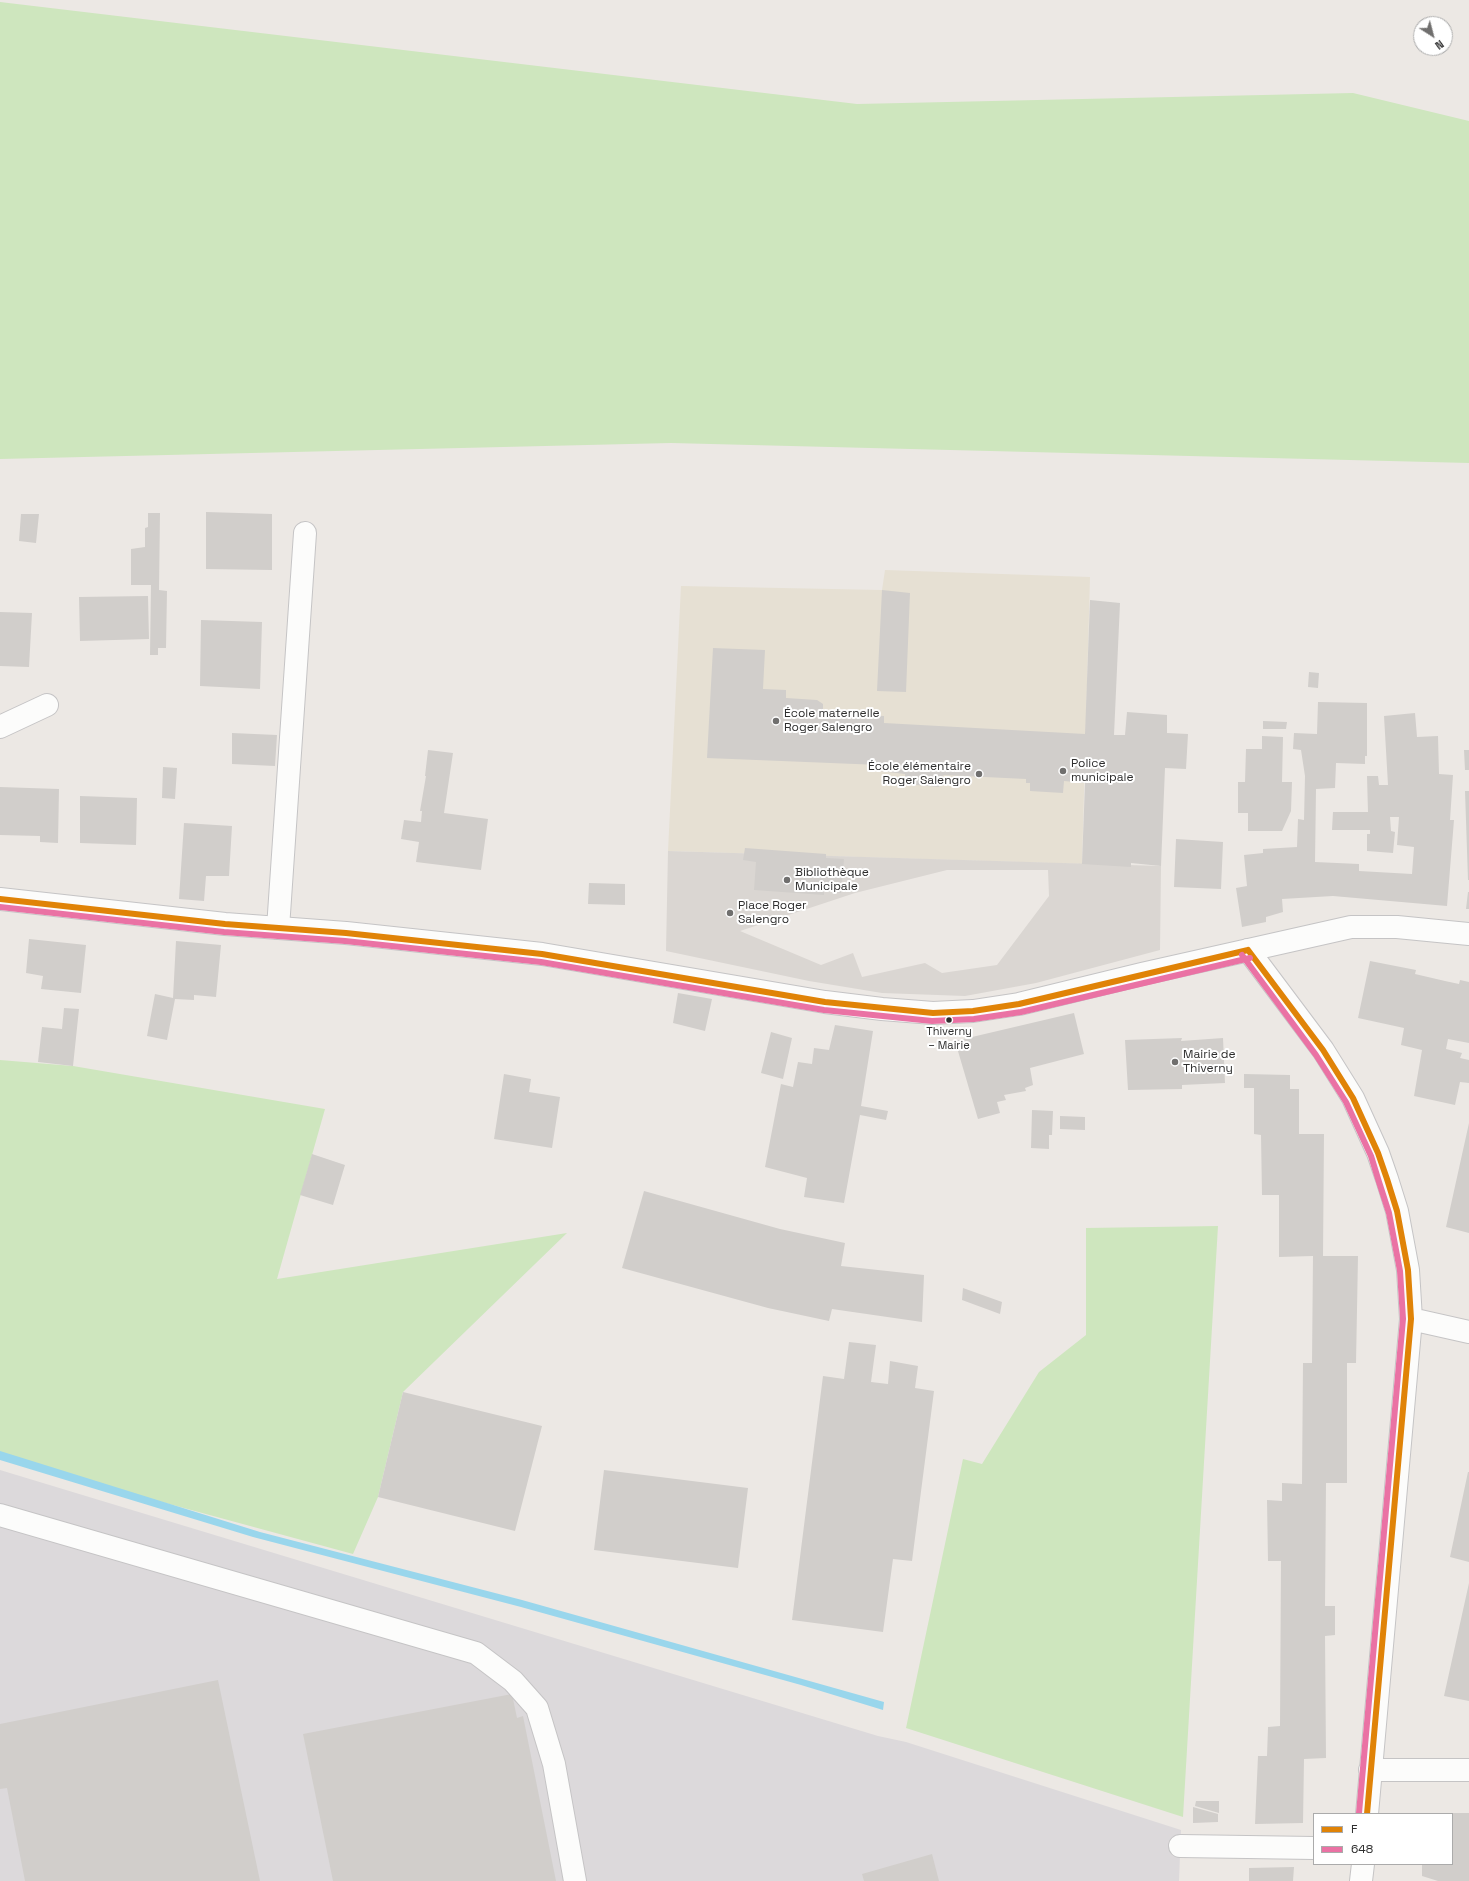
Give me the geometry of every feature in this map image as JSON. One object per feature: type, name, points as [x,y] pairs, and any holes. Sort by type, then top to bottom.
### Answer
[{"type":"street","points":[[278,928],[305,533]]},
{"type":"street","points":[[0,727],[47,705]]},
{"type":"street","points":[[0,899],[225,924],[346,933],[576,959],[825,1002],[933,1013],[972,1011],[1019,1004],[1329,931],[1356,926],[1397,927],[1469,934]]},
{"type":"street","points":[[1248,950],[1335,1068],[1367,1126],[1378,1153],[1397,1211],[1408,1270],[1411,1319],[1367,1813]]},
{"type":"street","points":[[1411,1319],[1469,1332]]},
{"type":"street","points":[[0,1516],[476,1653],[513,1681],[537,1708],[554,1764],[575,1881]]},
{"type":"street","points":[[1370,1770],[1469,1770]]},
{"type":"street","points":[[1180,1846],[1313,1848]]},
{"type":"street","points":[[1361,1881],[1363,1865]]},
{"type":"shaded area","points":[[885,570],[1090,577],[1082,864],[668,851],[681,586],[882,590]]},
{"type":"shaded area","name":"Place Roger Salengro","points":[[668,851],[1161,866],[1160,950],[1036,983],[965,996],[882,993],[809,981],[666,951]],"holes":[[[947,870],[1048,870],[1049,896],[997,965],[942,973],[925,963],[862,977],[853,953],[821,965],[740,931],[855,893]]]},
{"type":"shaded area","points":[[0,1470],[878,1736],[906,1742],[1181,1830],[1179,1881],[0,1881]]},
{"type":"green space","points":[[0,2],[857,104],[1353,93],[1469,121],[1469,463],[671,443],[0,459]]},
{"type":"green space","points":[[0,1060],[73,1066],[325,1109],[277,1279],[567,1233],[403,1392],[378,1497],[353,1554],[0,1458]]},
{"type":"green space","points":[[1218,1226],[1183,1817],[906,1728],[963,1459],[982,1464],[1039,1372],[1086,1335],[1086,1228]]},
{"type":"water","points":[[0,1451],[260,1532],[522,1600],[884,1702],[883,1710],[801,1685],[521,1607],[253,1537],[0,1460]]},
{"type":"building","points":[[206,512],[272,514],[272,570],[206,569]]},
{"type":"building","points":[[148,513],[160,513],[159,590],[167,591],[166,648],[158,648],[158,655],[150,655],[151,585],[131,585],[131,549],[145,547],[145,528],[148,527]]},
{"type":"building","points":[[21,514],[39,514],[36,543],[19,541]]},
{"type":"building","points":[[882,590],[910,593],[906,692],[877,691]]},
{"type":"building","points":[[148,596],[149,639],[80,641],[79,597]]},
{"type":"building","points":[[1090,600],[1120,603],[1114,735],[1125,735],[1127,712],[1167,715],[1167,733],[1188,734],[1186,769],[1165,768],[1161,866],[1131,863],[1131,867],[1082,864],[1085,783],[1064,781],[1063,793],[1030,791],[1030,783],[1026,783],[1026,779],[944,775],[940,778],[939,787],[905,784],[905,774],[879,771],[880,765],[707,758],[713,648],[765,650],[763,689],[786,690],[786,698],[817,700],[823,704],[823,713],[884,716],[884,723],[1085,734]]},
{"type":"building","points":[[0,612],[32,613],[29,667],[0,666]]},
{"type":"building","points":[[201,620],[262,622],[260,689],[200,686]]},
{"type":"building","points":[[1309,672],[1319,673],[1318,688],[1308,687]]},
{"type":"building","points":[[1318,702],[1367,703],[1367,756],[1365,756],[1365,764],[1336,763],[1335,788],[1316,789],[1315,862],[1359,864],[1359,871],[1412,874],[1414,847],[1397,845],[1399,817],[1390,817],[1391,831],[1395,832],[1393,853],[1367,851],[1367,834],[1370,834],[1370,830],[1332,830],[1333,812],[1368,812],[1367,776],[1378,776],[1379,785],[1388,785],[1384,716],[1415,713],[1417,737],[1438,736],[1439,774],[1453,775],[1450,820],[1454,820],[1447,906],[1333,896],[1282,899],[1283,912],[1266,917],[1266,922],[1242,927],[1236,888],[1247,886],[1244,855],[1263,853],[1263,849],[1297,847],[1298,819],[1304,820],[1305,776],[1301,750],[1293,749],[1294,733],[1317,734]]},
{"type":"building","points":[[1263,721],[1287,722],[1286,729],[1263,729]]},
{"type":"building","points":[[232,733],[277,735],[275,766],[232,764]]},
{"type":"building","points":[[1262,736],[1283,737],[1282,782],[1292,782],[1291,811],[1282,831],[1248,831],[1248,813],[1238,813],[1238,782],[1245,782],[1246,749],[1262,749]]},
{"type":"building","points":[[428,750],[453,753],[444,813],[488,819],[481,870],[416,862],[419,842],[401,839],[404,820],[421,822],[422,811],[420,811],[426,776]]},
{"type":"building","points":[[1464,750],[1469,750],[1469,770],[1465,770]]},
{"type":"building","points":[[163,767],[177,768],[175,799],[162,798]]},
{"type":"building","points":[[0,787],[59,789],[58,843],[40,842],[40,836],[0,835]]},
{"type":"building","points":[[1465,791],[1469,791],[1469,880],[1468,880]]},
{"type":"building","points":[[80,796],[137,798],[136,845],[80,843]]},
{"type":"building","points":[[184,823],[232,826],[229,876],[206,876],[204,901],[179,899]]},
{"type":"building","points":[[1176,839],[1223,842],[1221,889],[1174,887]]},
{"type":"building","points":[[745,848],[826,854],[826,858],[844,859],[841,893],[824,891],[824,895],[754,890],[756,862],[743,860]]},
{"type":"building","points":[[589,883],[625,884],[625,905],[588,904]]},
{"type":"building","points":[[1468,892],[1469,909],[1466,909]]},
{"type":"building","points":[[29,939],[86,945],[81,993],[41,989],[43,976],[26,973]]},
{"type":"building","points":[[176,941],[221,945],[216,997],[194,995],[194,1000],[175,999],[167,1040],[147,1036],[155,994],[173,998]]},
{"type":"building","points":[[1370,961],[1416,970],[1415,974],[1459,984],[1460,980],[1469,982],[1469,1043],[1448,1039],[1446,1049],[1462,1053],[1460,1058],[1469,1060],[1469,1083],[1460,1082],[1455,1105],[1414,1096],[1422,1050],[1401,1045],[1404,1028],[1358,1018]]},
{"type":"building","points":[[678,993],[712,999],[705,1031],[673,1023]]},
{"type":"building","points":[[64,1008],[79,1009],[73,1066],[38,1062],[42,1027],[62,1029]]},
{"type":"building","points":[[1074,1013],[1084,1054],[1030,1068],[1033,1085],[1025,1088],[1026,1091],[1004,1095],[1006,1100],[997,1102],[1000,1113],[978,1119],[955,1041]]},
{"type":"building","points":[[835,1025],[873,1031],[861,1106],[888,1111],[886,1120],[860,1115],[844,1203],[804,1197],[807,1178],[765,1167],[781,1084],[793,1087],[798,1062],[812,1064],[814,1048],[829,1050]]},
{"type":"building","points":[[771,1032],[792,1038],[783,1079],[761,1073]]},
{"type":"building","name":"Mairie de Thiverny","points":[[1182,1038],[1181,1041],[1223,1038],[1225,1083],[1182,1085],[1182,1089],[1128,1090],[1125,1040]]},
{"type":"building","points":[[504,1074],[531,1079],[529,1092],[560,1097],[552,1148],[494,1139]]},
{"type":"building","points":[[1244,1074],[1290,1075],[1290,1089],[1299,1089],[1299,1134],[1324,1134],[1323,1256],[1358,1256],[1356,1363],[1347,1363],[1347,1483],[1326,1483],[1325,1606],[1335,1606],[1335,1635],[1325,1636],[1326,1758],[1304,1759],[1303,1823],[1255,1824],[1258,1756],[1267,1756],[1268,1727],[1280,1726],[1281,1561],[1268,1561],[1267,1500],[1282,1501],[1282,1483],[1302,1484],[1303,1363],[1312,1363],[1313,1256],[1279,1257],[1279,1195],[1262,1195],[1261,1135],[1254,1134],[1254,1088],[1244,1088]]},
{"type":"building","points":[[1032,1110],[1053,1111],[1052,1135],[1049,1135],[1049,1149],[1031,1148]]},
{"type":"building","points":[[1060,1116],[1085,1117],[1085,1130],[1060,1129]]},
{"type":"building","points":[[1469,1123],[1469,1233],[1446,1227]]},
{"type":"building","points":[[312,1154],[345,1165],[333,1205],[300,1195]]},
{"type":"building","points":[[644,1191],[780,1229],[845,1243],[841,1266],[924,1275],[922,1322],[832,1309],[829,1321],[768,1308],[622,1268]]},
{"type":"building","points":[[963,1288],[1002,1302],[1000,1314],[962,1300]]},
{"type":"building","points":[[849,1342],[876,1345],[871,1382],[888,1384],[890,1361],[918,1366],[915,1388],[934,1391],[912,1561],[893,1559],[883,1632],[792,1620],[823,1376],[844,1379]]},
{"type":"building","points":[[403,1392],[542,1426],[515,1531],[378,1497]]},
{"type":"building","points":[[604,1470],[748,1488],[738,1568],[594,1550]]},
{"type":"building","points":[[1469,1472],[1469,1562],[1450,1557]]},
{"type":"building","points":[[1469,1583],[1469,1701],[1444,1696]]},
{"type":"building","points":[[218,1680],[260,1881],[25,1881],[7,1788],[0,1789],[0,1724]]},
{"type":"building","points":[[512,1694],[517,1718],[523,1716],[556,1881],[333,1881],[303,1734]]},
{"type":"building","points":[[1196,1801],[1219,1801],[1219,1813],[1195,1806]]},
{"type":"building","points":[[1193,1807],[1218,1814],[1218,1822],[1193,1823]]},
{"type":"building","points":[[1453,1813],[1469,1813],[1469,1881],[1438,1881],[1422,1876],[1422,1865],[1453,1865]]},
{"type":"building","points":[[932,1854],[939,1881],[864,1881],[862,1874]]},
{"type":"building","points":[[1294,1867],[1293,1881],[1249,1881],[1249,1868]]},
{"type":"transit line","name":"F","points":[[0,899],[225,924],[346,933],[542,954],[825,1002],[933,1013],[973,1011],[1019,1004],[1248,950]]},
{"type":"transit line","name":"648","points":[[0,907],[224,932],[345,941],[541,962],[824,1010],[932,1021],[974,1019],[1021,1012],[1250,958]]},
{"type":"transit line","name":"F","points":[[1248,950],[1323,1050],[1353,1098],[1378,1153],[1387,1179],[1397,1211],[1408,1270],[1411,1319],[1367,1813]]},
{"type":"transit line","name":"648","points":[[1242,955],[1316,1055],[1346,1102],[1371,1156],[1389,1213],[1400,1271],[1403,1319],[1359,1813]]},
{"type":"place","name":"École maternelle Roger Salengro","points":[[776,721]]},
{"type":"place","name":"Police municipale","points":[[1063,771]]},
{"type":"place","name":"École élémentaire Roger Salengro","points":[[979,774]]},
{"type":"place","name":"Bibliothèque Municipale","points":[[787,880]]},
{"type":"place","name":"Place Roger Salengro","points":[[730,913]]},
{"type":"place","name":"Thiverny – Mairie","points":[[949,1020]]},
{"type":"place","name":"Mairie de Thiverny","points":[[1175,1062]]}]
